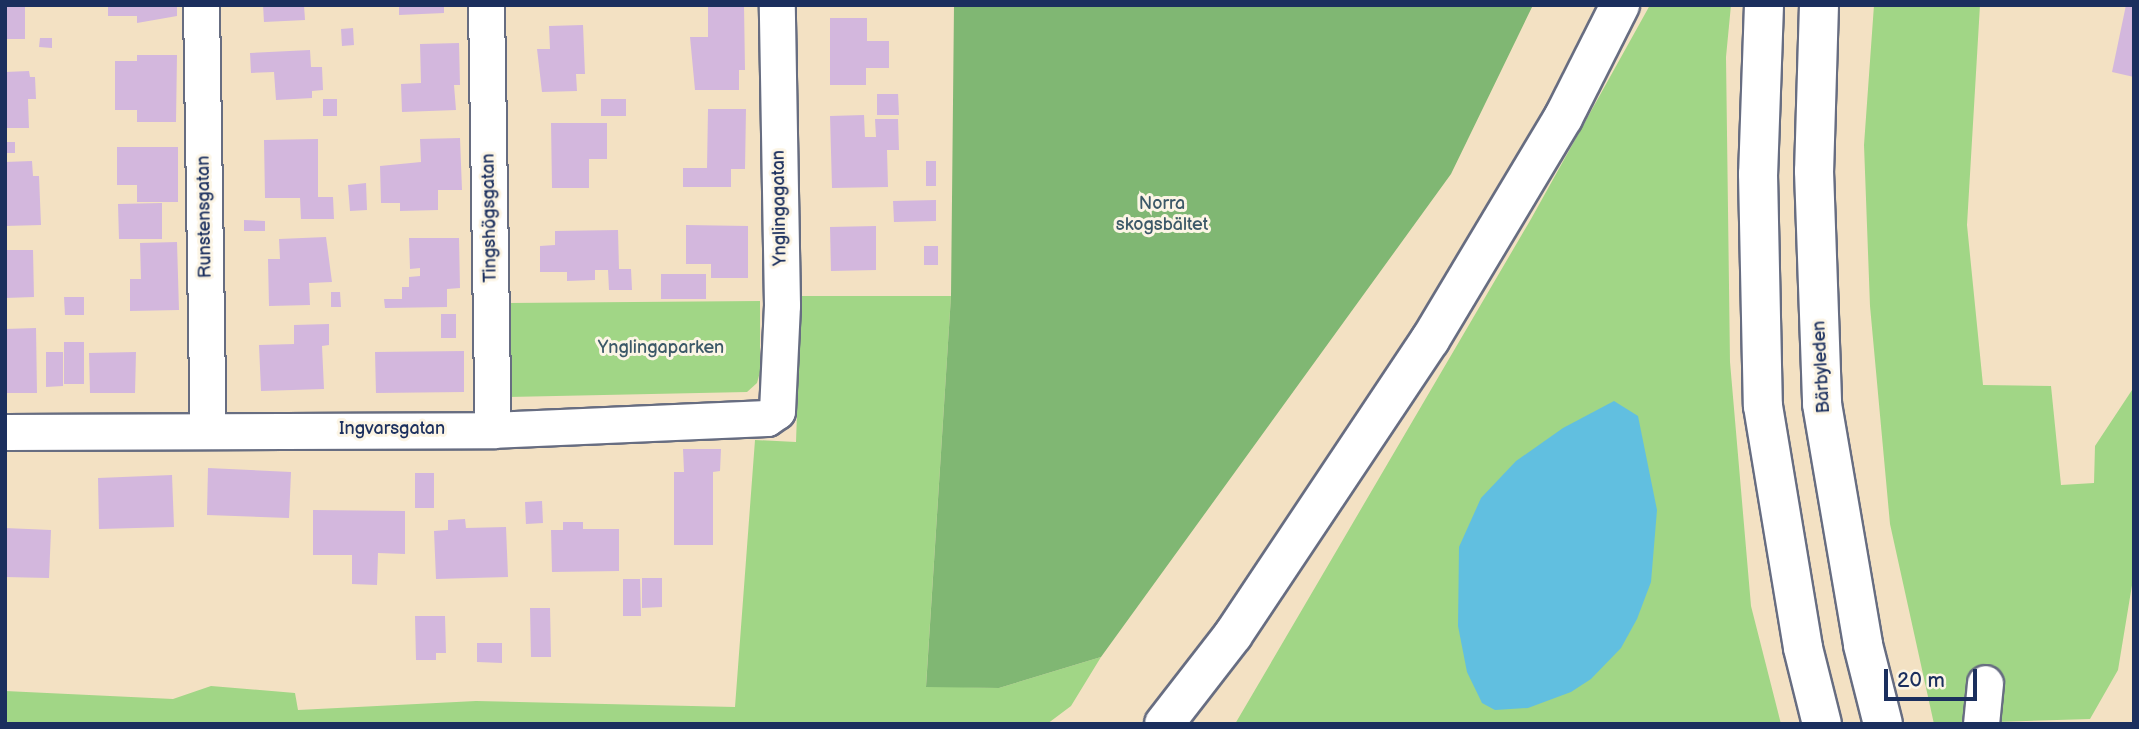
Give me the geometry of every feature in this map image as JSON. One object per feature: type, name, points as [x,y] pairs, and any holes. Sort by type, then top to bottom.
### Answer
[{"type":"main road","points":[[1164,724],[1233,635],[1430,340],[1563,118],[1620,5]]},
{"type":"main road","points":[[1764,5],[1758,174],[1763,406],[1803,648],[1822,724]]},
{"type":"main road","name":"Bärbyleden","points":[[1819,5],[1814,171],[1822,404],[1863,645],[1883,724]]},
{"type":"street","name":"Runstensgatan","points":[[201,5],[208,428]]},
{"type":"street","name":"Tingshögsgatan","points":[[486,5],[493,430]]},
{"type":"street","name":"Ynglingagatan","points":[[776,5],[782,305],[777,411]]},
{"type":"street","name":"Ingvarsgatan","points":[[5,432],[208,428],[493,430],[767,418],[777,411]]},
{"type":"street","points":[[1981,724],[1985,683]]},
{"type":"green space","name":"Norra skogsbältet","points":[[954,5],[1533,5],[1451,174],[1101,657],[999,688],[926,687],[951,296]]},
{"type":"green space","points":[[1650,5],[1731,5],[1726,57],[1730,362],[1751,606],[1781,724],[1235,724],[1531,219]]},
{"type":"green space","points":[[1874,5],[1980,5],[1967,225],[1983,385],[2051,386],[2061,485],[2094,483],[2095,446],[2134,387],[2134,573],[2118,670],[2090,719],[1934,724],[1890,524],[1870,306],[1864,145]]},
{"type":"green space","points":[[801,296],[951,296],[926,686],[999,688],[1101,657],[1071,706],[1047,724],[5,722],[5,691],[173,699],[211,686],[295,693],[298,710],[476,701],[735,707],[755,440],[796,442]]},
{"type":"green space","name":"Ynglingaparken","points":[[760,301],[760,372],[757,383],[747,392],[507,397],[505,303]]},
{"type":"water","points":[[1614,401],[1638,416],[1657,510],[1651,582],[1637,619],[1621,648],[1591,679],[1571,692],[1528,708],[1495,710],[1482,703],[1467,672],[1458,626],[1459,547],[1481,498],[1516,461],[1563,428]]},
{"type":"building","points":[[5,5],[25,5],[25,39],[5,39]]},
{"type":"building","points":[[108,5],[177,5],[177,16],[137,23],[137,16],[108,16]]},
{"type":"building","points":[[263,5],[304,5],[305,20],[264,22]]},
{"type":"building","points":[[399,5],[444,5],[444,13],[399,15]]},
{"type":"building","points":[[708,5],[744,5],[745,70],[739,70],[739,90],[695,90],[690,37],[708,37]]},
{"type":"building","points":[[2126,5],[2134,5],[2134,77],[2112,72]]},
{"type":"building","points":[[830,18],[867,18],[867,41],[889,41],[889,68],[866,68],[866,85],[830,85]]},
{"type":"building","points":[[583,25],[585,74],[576,74],[577,91],[542,92],[537,49],[550,49],[549,26]]},
{"type":"building","points":[[353,28],[354,45],[342,46],[341,29]]},
{"type":"building","points":[[40,38],[52,38],[52,48],[39,47]]},
{"type":"building","points":[[459,43],[460,85],[454,85],[456,110],[402,112],[401,84],[421,83],[420,44]]},
{"type":"building","points":[[310,50],[311,67],[322,67],[323,90],[312,91],[312,98],[276,100],[274,72],[251,73],[250,53]]},
{"type":"building","points":[[137,55],[177,55],[176,122],[137,122],[137,110],[115,110],[115,61],[137,61]]},
{"type":"building","points":[[29,71],[30,77],[35,77],[36,99],[28,99],[29,128],[5,128],[5,72]]},
{"type":"building","points":[[877,94],[898,94],[899,115],[877,115]]},
{"type":"building","points":[[323,99],[337,99],[337,116],[323,116]]},
{"type":"building","points":[[601,99],[626,99],[626,116],[601,116]]},
{"type":"building","points":[[708,109],[746,109],[745,169],[731,169],[731,187],[683,187],[683,168],[707,168]]},
{"type":"building","points":[[864,115],[865,137],[876,137],[875,119],[898,119],[899,150],[887,150],[888,187],[832,188],[830,116]]},
{"type":"building","points":[[551,123],[607,123],[607,159],[589,159],[589,188],[552,188]]},
{"type":"building","points":[[460,138],[462,190],[438,190],[438,210],[400,211],[400,203],[381,203],[380,166],[421,162],[420,139]]},
{"type":"building","points":[[318,139],[318,197],[333,197],[334,219],[301,219],[300,198],[265,198],[264,140]]},
{"type":"building","points":[[5,142],[15,142],[15,153],[5,153]]},
{"type":"building","points":[[117,147],[178,147],[178,202],[137,202],[137,185],[117,185]]},
{"type":"building","points":[[32,161],[33,176],[39,176],[41,225],[5,226],[5,162]]},
{"type":"building","points":[[926,161],[936,161],[936,186],[926,186]]},
{"type":"building","points":[[366,183],[367,210],[350,211],[348,185]]},
{"type":"building","points":[[936,200],[936,221],[894,222],[893,201]]},
{"type":"building","points":[[162,203],[162,239],[119,239],[118,204]]},
{"type":"building","points":[[244,220],[265,221],[265,231],[244,231]]},
{"type":"building","points":[[686,225],[748,226],[748,278],[711,278],[711,264],[686,264]]},
{"type":"building","points":[[876,226],[876,270],[831,271],[830,227]]},
{"type":"building","points":[[618,230],[619,269],[631,269],[632,290],[609,290],[608,270],[595,270],[595,280],[567,281],[567,272],[540,272],[540,246],[555,245],[555,231]]},
{"type":"building","points":[[326,237],[332,282],[309,283],[310,305],[269,306],[268,259],[280,259],[279,239]]},
{"type":"building","points":[[409,238],[459,238],[460,288],[447,289],[447,307],[385,308],[384,299],[402,299],[402,287],[409,287],[409,277],[420,276],[420,268],[410,269]]},
{"type":"building","points":[[177,242],[179,310],[130,311],[130,279],[141,279],[140,243]]},
{"type":"building","points":[[924,246],[938,246],[938,265],[924,265]]},
{"type":"building","points":[[5,250],[33,250],[34,297],[5,298]]},
{"type":"building","points":[[661,274],[706,274],[706,299],[661,299]]},
{"type":"building","points":[[331,292],[340,292],[341,307],[331,307]]},
{"type":"building","points":[[64,297],[84,297],[84,315],[65,315]]},
{"type":"building","points":[[441,314],[456,314],[456,338],[441,338]]},
{"type":"building","points":[[329,324],[329,345],[322,346],[324,389],[261,391],[259,345],[294,344],[294,325]]},
{"type":"building","points":[[36,328],[37,393],[5,393],[5,329]]},
{"type":"building","points":[[64,342],[84,342],[84,384],[64,384]]},
{"type":"building","points":[[464,351],[464,392],[376,393],[375,352]]},
{"type":"building","points":[[46,352],[63,352],[63,386],[46,387]]},
{"type":"building","points":[[136,352],[135,393],[90,393],[89,353]]},
{"type":"building","points":[[683,449],[721,449],[720,471],[713,472],[713,545],[674,545],[674,472],[684,472]]},
{"type":"building","points":[[208,468],[291,472],[289,518],[207,515]]},
{"type":"building","points":[[415,473],[434,473],[434,508],[415,508]]},
{"type":"building","points":[[172,475],[174,527],[99,529],[98,478]]},
{"type":"building","points":[[542,501],[543,523],[526,524],[525,502]]},
{"type":"building","points":[[313,510],[405,511],[405,554],[378,553],[377,585],[352,584],[352,555],[313,555]]},
{"type":"building","points":[[465,519],[466,528],[506,527],[508,577],[436,579],[434,531],[448,530],[448,520]]},
{"type":"building","points":[[563,522],[583,522],[583,529],[619,529],[619,571],[552,572],[551,530],[563,530]]},
{"type":"building","points":[[5,528],[51,530],[49,578],[5,577]]},
{"type":"building","points":[[642,578],[662,578],[662,607],[642,608]]},
{"type":"building","points":[[623,579],[640,579],[641,616],[623,616]]},
{"type":"building","points":[[530,608],[550,608],[551,657],[531,657]]},
{"type":"building","points":[[415,616],[445,616],[446,653],[436,653],[436,660],[416,660]]},
{"type":"building","points":[[477,643],[502,643],[502,663],[477,662]]}]
